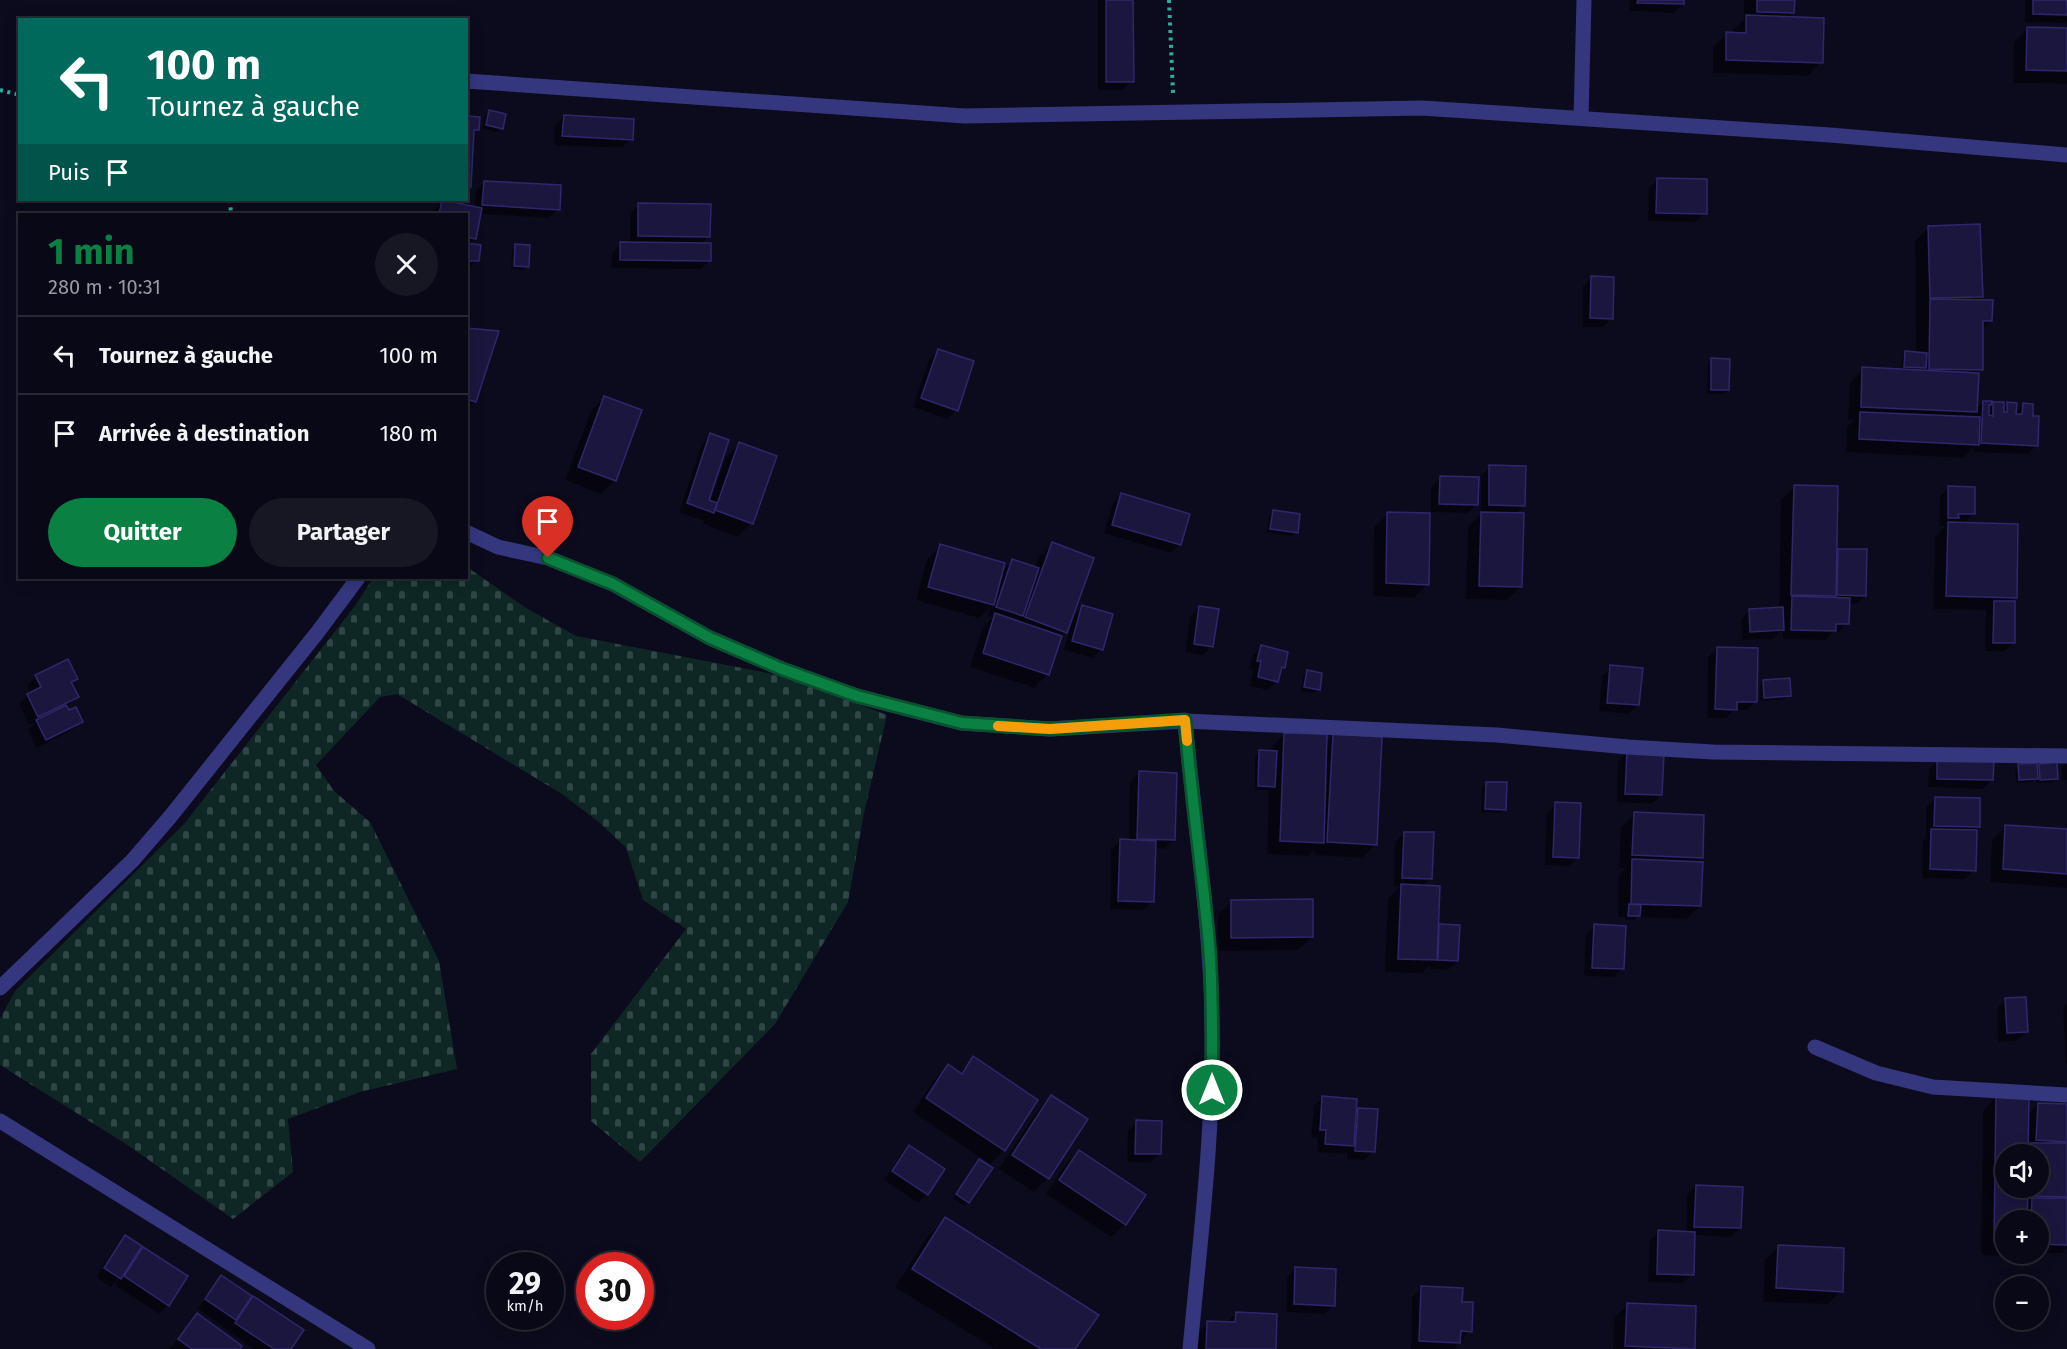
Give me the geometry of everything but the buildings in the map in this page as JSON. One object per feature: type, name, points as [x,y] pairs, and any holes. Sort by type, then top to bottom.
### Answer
[{"type":"street","points":[[1581,118],[1584,0]]},
{"type":"street","points":[[468,81],[964,116],[1422,108],[1830,135],[2067,154]]},
{"type":"street","points":[[468,533],[498,547],[548,558],[613,584],[710,638],[782,669],[878,702],[962,723],[1050,729],[1185,720],[1497,735],[1713,753],[2067,756]]},
{"type":"street","points":[[0,988],[132,861],[317,633],[357,579]]},
{"type":"street","points":[[1185,720],[1209,944],[1212,1023],[1212,1112],[1190,1349]]},
{"type":"street","points":[[1815,1047],[1876,1073],[1933,1087],[2067,1095]]},
{"type":"street","points":[[0,1122],[368,1349]]},
{"type":"path","points":[[1169,0],[1174,112]]},
{"type":"path","points":[[0,90],[18,94]]},
{"type":"green space","points":[[468,568],[526,608],[576,636],[783,676],[887,715],[864,813],[848,902],[775,1024],[640,1162],[591,1121],[591,1054],[686,929],[643,900],[626,848],[600,823],[562,794],[397,694],[380,697],[316,765],[334,791],[370,822],[439,961],[457,1069],[360,1092],[288,1119],[293,1172],[233,1219],[129,1146],[0,1065],[0,1019],[15,991],[184,824],[355,606],[372,579],[468,579]]},
{"type":"slow traffic","points":[[998,726],[1050,729],[1185,720],[1187,741]]},
{"type":"route","points":[[548,558],[613,584],[710,638],[782,669],[857,696],[962,723],[1050,729],[1185,720],[1209,944],[1212,1090]]}]
